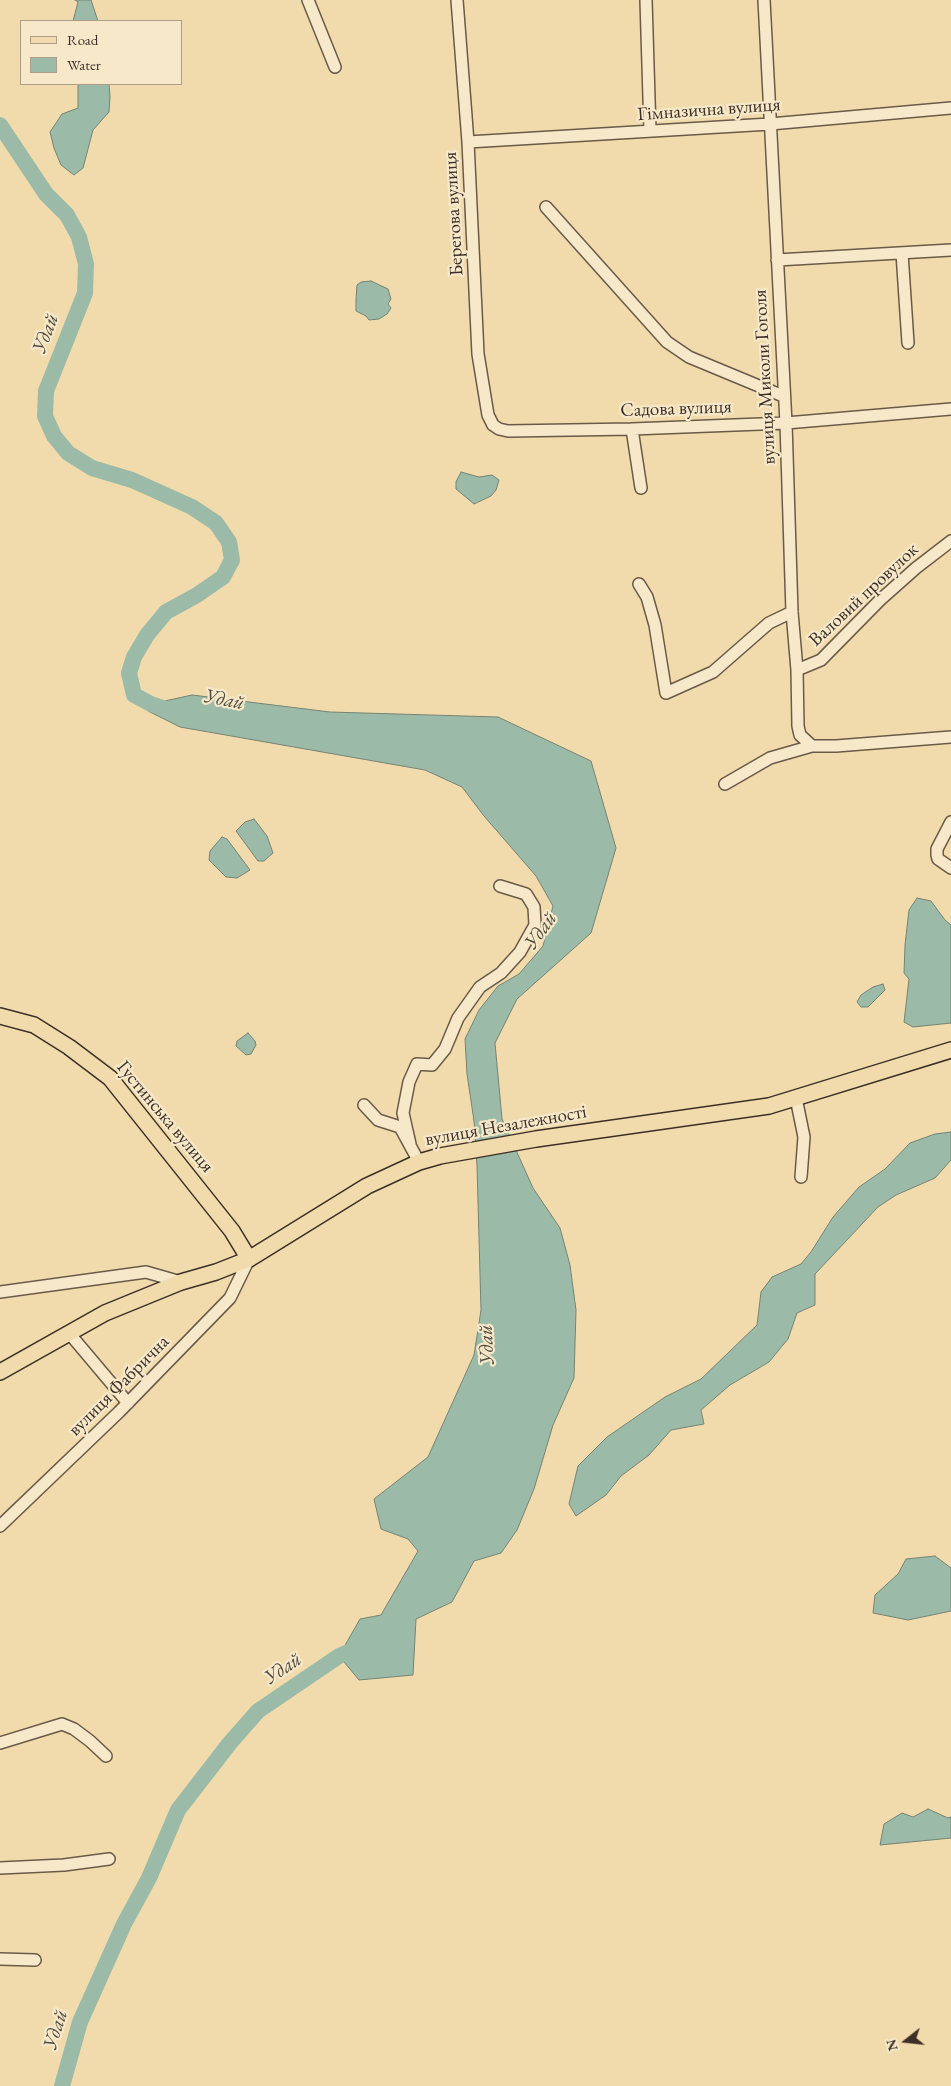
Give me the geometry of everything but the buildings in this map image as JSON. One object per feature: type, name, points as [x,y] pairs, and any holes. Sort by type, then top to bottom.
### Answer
[{"type":"main road","name":"Густинська вулиця","points":[[0,1016],[34,1025],[69,1047],[110,1078],[232,1231],[249,1259]]},
{"type":"main road","name":"вулиця Незалежності","points":[[0,1372],[105,1313],[181,1282],[216,1272],[249,1259],[367,1186],[419,1162],[440,1156],[536,1139],[769,1106],[951,1050]]},
{"type":"street","points":[[308,0],[335,67]]},
{"type":"street","name":"Берегова вулиця","points":[[457,0],[468,142],[478,354],[488,415],[493,425]]},
{"type":"street","points":[[646,0],[650,131]]},
{"type":"street","name":"вулиця Миколи Гоголя","points":[[764,0],[786,423],[798,726],[800,735],[812,746]]},
{"type":"street","name":"Гімназична вулиця","points":[[468,142],[770,124],[951,108]]},
{"type":"street","points":[[546,207],[666,342],[690,357],[784,396]]},
{"type":"street","points":[[777,260],[951,250]]},
{"type":"street","points":[[902,253],[908,343]]},
{"type":"street","name":"Садова вулиця","points":[[493,425],[508,431],[632,429],[786,423],[951,409]]},
{"type":"street","points":[[632,429],[641,488]]},
{"type":"street","name":"Валовий провулок","points":[[797,670],[821,660],[880,600],[916,568],[951,541]]},
{"type":"street","points":[[639,584],[647,597],[655,625],[666,693],[713,672],[769,623],[792,612]]},
{"type":"street","points":[[725,784],[770,758],[812,746],[836,746],[951,737]]},
{"type":"street","points":[[951,822],[937,849],[937,855],[938,859],[951,868]]},
{"type":"street","points":[[410,1144],[403,1113],[409,1082],[417,1064],[432,1064],[445,1049],[458,1018],[480,987],[501,973],[520,952],[535,925],[534,907],[526,894],[500,886]]},
{"type":"street","points":[[796,1098],[804,1137],[801,1177]]},
{"type":"street","points":[[364,1105],[378,1120],[400,1127],[419,1162]]},
{"type":"street","name":"вулиця Фабрична","points":[[0,1526],[128,1403],[230,1298],[249,1259]]},
{"type":"street","points":[[0,1292],[146,1272],[181,1282]]},
{"type":"street","points":[[69,1333],[128,1403]]},
{"type":"street","points":[[0,1744],[62,1724],[74,1729],[90,1740],[106,1756]]},
{"type":"street","points":[[0,1868],[64,1865],[109,1859]]},
{"type":"street","points":[[0,1959],[35,1960]]},
{"type":"water","points":[[75,0],[91,0],[98,20],[73,20],[78,2]]},
{"type":"water","points":[[78,85],[109,85],[109,112],[93,130],[83,168],[74,175],[61,165],[50,132],[62,114],[78,108]]},
{"type":"water","points":[[371,281],[388,289],[391,299],[388,304],[391,308],[387,314],[379,319],[369,320],[366,316],[356,311],[356,299],[357,285],[361,282]]},
{"type":"water","points":[[461,472],[479,477],[492,475],[499,480],[496,490],[491,496],[474,504],[456,489],[456,482]]},
{"type":"water","points":[[192,695],[330,712],[498,717],[591,761],[616,848],[591,933],[517,999],[495,1043],[502,1119],[533,1188],[560,1228],[570,1265],[576,1310],[574,1378],[553,1425],[534,1489],[517,1530],[501,1553],[474,1561],[452,1602],[416,1619],[413,1675],[359,1680],[339,1656],[360,1619],[381,1615],[418,1551],[408,1539],[381,1529],[374,1499],[428,1457],[474,1355],[481,1310],[477,1166],[465,1039],[479,1010],[498,986],[519,974],[543,946],[553,906],[536,876],[484,816],[462,787],[425,770],[180,727],[148,711],[151,704]]},
{"type":"water","points":[[254,819],[267,836],[273,853],[264,861],[258,861],[236,831],[245,822]]},
{"type":"water","points":[[222,837],[227,839],[250,870],[237,878],[226,877],[209,860],[210,851]]},
{"type":"water","points":[[917,898],[931,901],[951,925],[951,1023],[913,1027],[904,1022],[909,979],[904,973],[905,945],[909,910]]},
{"type":"water","points":[[883,984],[885,990],[868,1007],[861,1007],[857,1002],[861,995],[873,987]]},
{"type":"water","points":[[248,1033],[256,1045],[251,1054],[246,1055],[236,1046],[237,1041]]},
{"type":"water","points":[[951,1132],[951,1160],[935,1178],[896,1195],[878,1207],[815,1274],[815,1305],[797,1313],[788,1339],[769,1362],[730,1385],[701,1410],[704,1424],[671,1430],[649,1455],[621,1476],[606,1495],[576,1516],[569,1504],[578,1466],[607,1437],[665,1397],[701,1379],[757,1325],[761,1292],[772,1277],[801,1264],[811,1252],[833,1217],[859,1187],[885,1169],[910,1143],[935,1134]]},
{"type":"water","points":[[935,1556],[951,1568],[951,1611],[908,1620],[873,1613],[875,1595],[898,1574],[906,1559]]},
{"type":"water","points":[[928,1809],[948,1818],[951,1817],[951,1838],[880,1845],[884,1824],[902,1813],[913,1817]]},
{"type":"waterway","name":"Удай","points":[[0,125],[46,194],[67,215],[79,237],[86,264],[85,293],[46,391],[45,416],[54,436],[68,453],[92,468],[132,480],[192,507],[216,523],[229,542],[232,560],[223,577],[197,595],[166,612],[147,635],[134,657],[129,673],[134,695],[151,704],[172,711]]},
{"type":"waterway","name":"Удай","points":[[62,2086],[80,2022],[124,1924],[149,1878],[178,1810],[229,1744],[258,1711],[339,1656],[360,1647]]}]
